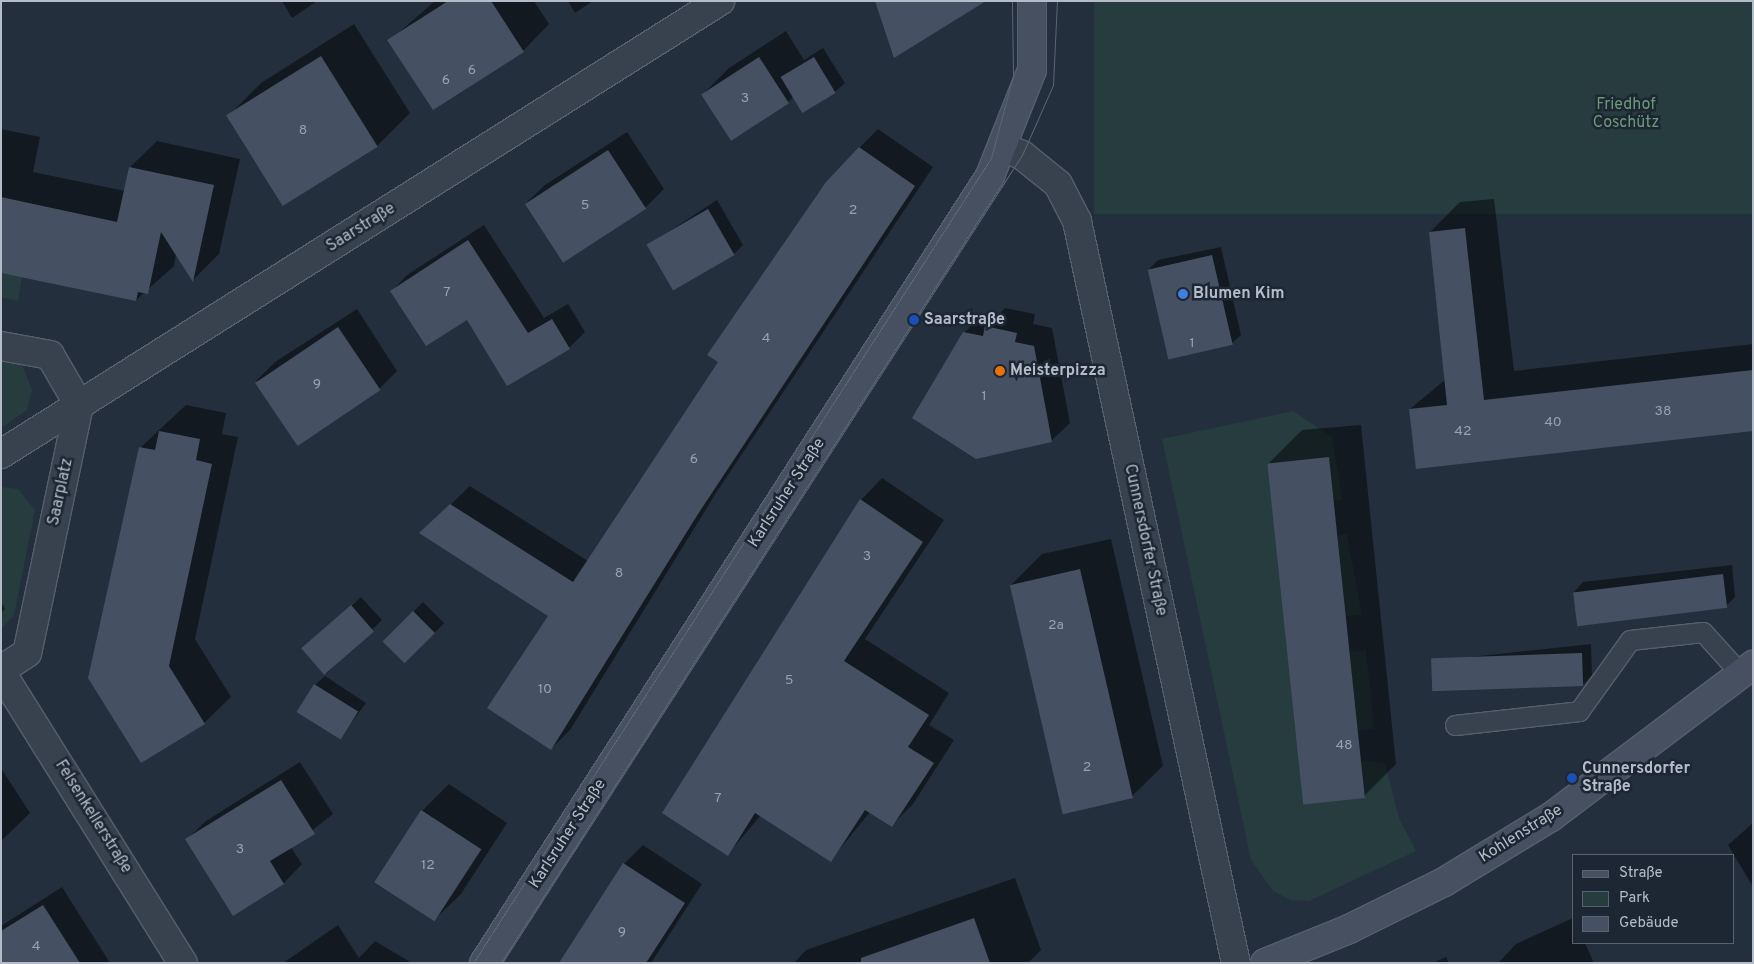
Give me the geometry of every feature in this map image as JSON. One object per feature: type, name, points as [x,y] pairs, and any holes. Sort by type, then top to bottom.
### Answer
[{"type":"street","name":"Saarstraße","points":[[1,454],[720,1]]},
{"type":"street","name":"Karlsruher Straße","points":[[484,963],[958,226],[1004,148],[1032,70],[1032,1]]},
{"type":"street","name":"Cunnersdorfer Straße","points":[[1004,148],[1022,155],[1058,184],[1077,221],[1236,963]]},
{"type":"street","points":[[1,346],[50,355],[79,405]]},
{"type":"street","name":"Saarplatz","points":[[1,671],[27,653],[79,405]]},
{"type":"street","name":"Felsenkellerstraße","points":[[1,671],[183,963]]},
{"type":"street","name":"Kohlenstraße","points":[[1265,963],[1350,929],[1435,886],[1543,822],[1749,676]]},
{"type":"lane","points":[[1455,725],[1579,711],[1630,640],[1703,632],[1749,676]]},
{"type":"green space","name":"Friedhof Coschütz","points":[[1094,1],[1753,1],[1753,214],[1094,214]]},
{"type":"green space","points":[[1,273],[22,277],[18,301],[1,297]]},
{"type":"green space","points":[[1,356],[22,365],[32,390],[27,410],[1,428]]},
{"type":"green space","points":[[1293,411],[1332,437],[1342,499],[1333,501],[1329,457],[1267,463],[1360,760],[1385,763],[1399,818],[1416,851],[1309,901],[1291,900],[1273,891],[1251,860],[1162,439]]},
{"type":"green space","points":[[1,487],[18,489],[35,510],[14,615],[1,629]]},
{"type":"green space","points":[[1347,534],[1362,615],[1345,616],[1337,536]]},
{"type":"green space","points":[[1366,650],[1374,729],[1357,730],[1349,652]]},
{"type":"building","points":[[448,1],[491,1],[524,52],[433,110],[387,40]]},
{"type":"building","points":[[875,1],[986,1],[894,58]]},
{"type":"building","points":[[321,56],[378,147],[283,206],[226,115]]},
{"type":"building","points":[[759,57],[789,103],[731,141],[701,95]]},
{"type":"building","points":[[814,57],[836,93],[802,113],[781,77]]},
{"type":"building","points":[[859,147],[915,186],[698,514],[551,750],[487,708],[548,616],[419,533],[450,504],[573,582],[718,362],[707,355],[826,182]]},
{"type":"building","points":[[608,150],[646,209],[563,263],[525,204]]},
{"type":"building","points":[[129,167],[214,185],[193,282],[161,232],[148,294],[138,292],[136,301],[1,273],[1,197],[117,222]]},
{"type":"building","points":[[708,209],[734,255],[673,290],[647,244]]},
{"type":"building","points":[[1465,228],[1484,400],[1753,370],[1753,431],[1416,469],[1409,409],[1447,405],[1429,232]]},
{"type":"building","points":[[468,240],[528,333],[552,319],[570,349],[507,386],[467,320],[426,346],[390,291]]},
{"type":"building","points":[[1212,255],[1233,345],[1168,359],[1148,270]]},
{"type":"building","points":[[985,326],[1017,333],[1015,342],[1034,346],[1052,442],[976,459],[912,418],[963,332],[983,336]]},
{"type":"building","points":[[338,327],[380,390],[298,446],[255,383]]},
{"type":"building","points":[[159,431],[200,439],[196,460],[212,464],[169,666],[205,724],[141,763],[88,678],[139,447],[155,450]]},
{"type":"building","points":[[1329,457],[1365,798],[1303,805],[1267,463]]},
{"type":"building","points":[[860,499],[923,542],[844,661],[929,715],[908,747],[934,763],[892,827],[865,810],[831,862],[755,813],[728,856],[662,813]]},
{"type":"building","points":[[1080,569],[1133,798],[1063,814],[1010,585]]},
{"type":"building","points":[[1723,574],[1727,608],[1577,626],[1573,592]]},
{"type":"building","points":[[351,605],[374,631],[324,675],[301,648]]},
{"type":"building","points":[[413,611],[435,633],[405,663],[383,641]]},
{"type":"building","points":[[1582,653],[1583,686],[1432,691],[1431,658]]},
{"type":"building","points":[[314,684],[358,712],[341,740],[297,712]]},
{"type":"building","points":[[281,780],[315,834],[270,861],[284,884],[233,916],[185,839]]},
{"type":"building","points":[[421,810],[481,849],[435,921],[374,882]]},
{"type":"building","points":[[623,863],[685,903],[646,963],[559,963]]},
{"type":"building","points":[[43,905],[80,963],[1,963],[1,931]]},
{"type":"building","points":[[974,918],[990,963],[861,963],[861,958]]},
{"type":"tram line","points":[[473,963],[991,158],[1013,76],[1012,1]]},
{"type":"tram line","points":[[502,963],[1022,155],[1053,85],[1057,1]]},
{"type":"place","name":"Blumen Kim","points":[[1183,294]]},
{"type":"place","name":"Saarstraße","points":[[914,320]]},
{"type":"place","name":"Meisterpizza","points":[[1000,371]]},
{"type":"place","name":"Cunnersdorfer Straße","points":[[1572,778]]}]
